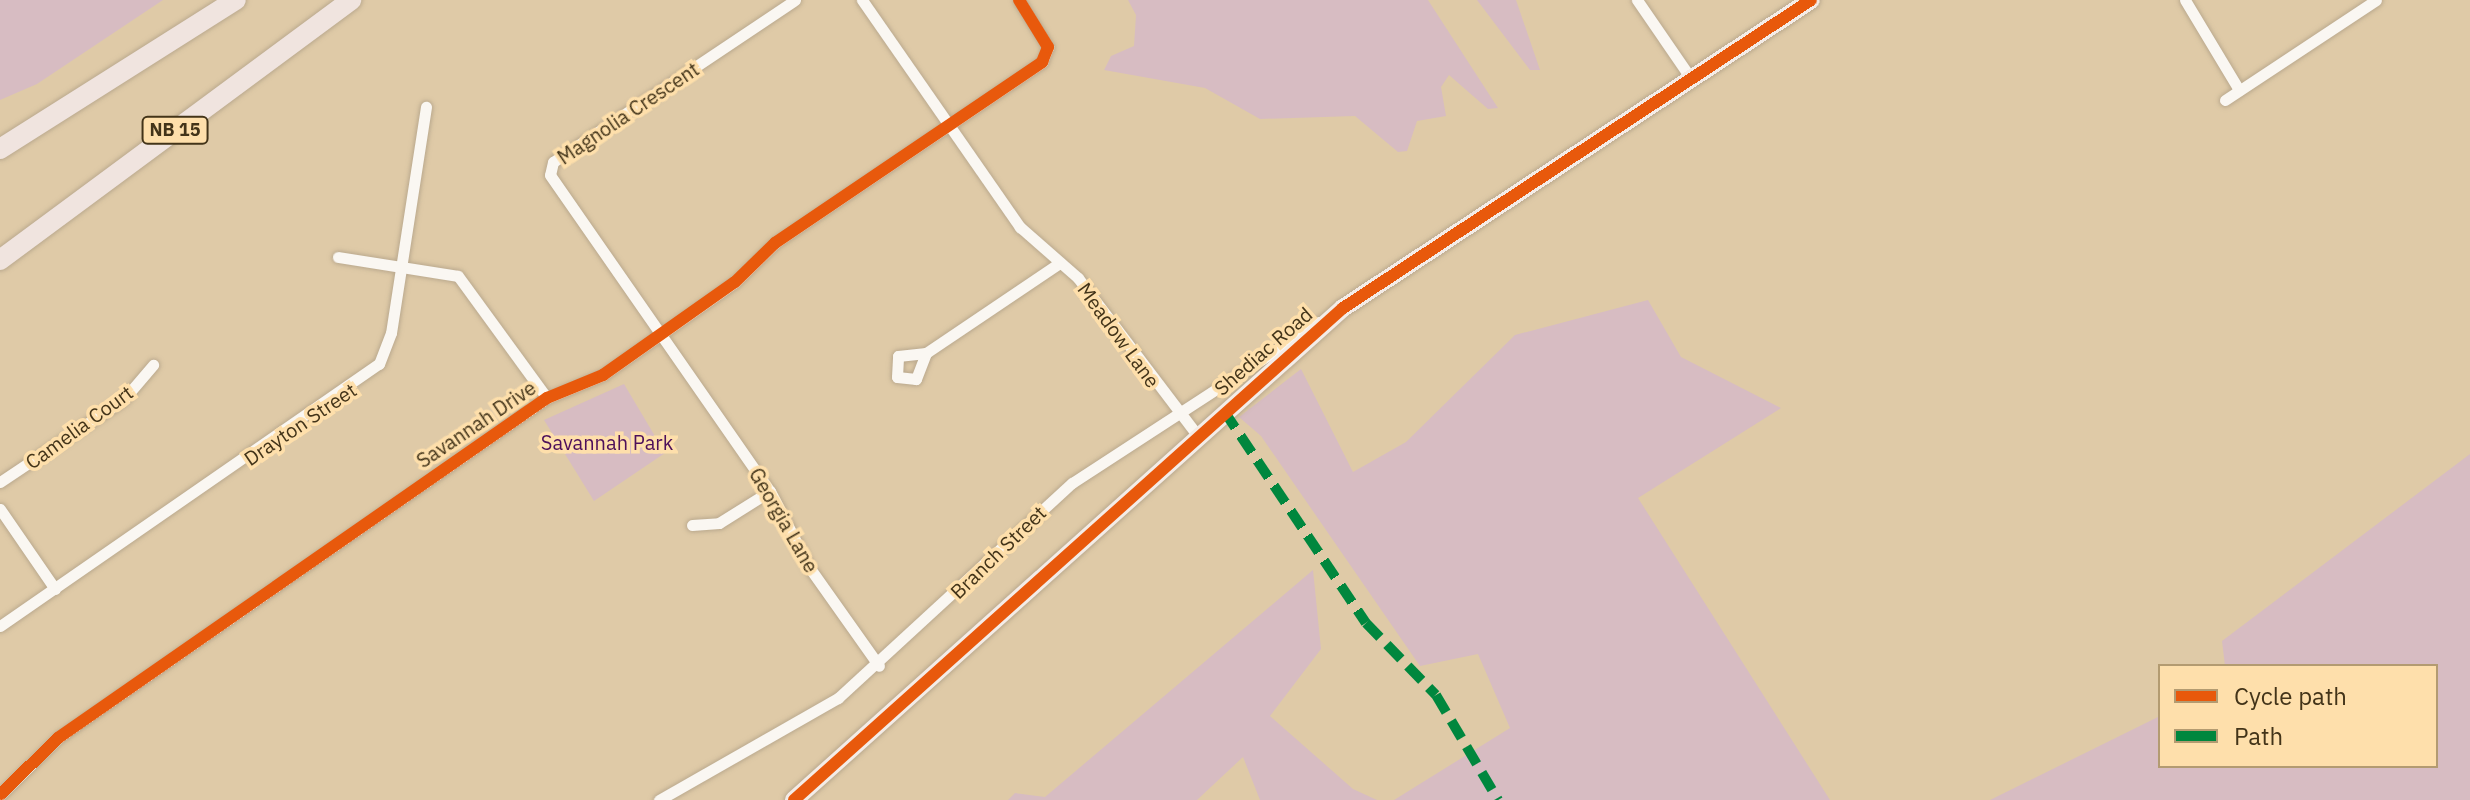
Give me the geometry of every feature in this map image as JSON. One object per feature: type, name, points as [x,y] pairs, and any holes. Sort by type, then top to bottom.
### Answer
[{"type":"highway","points":[[0,149],[236,0]]},
{"type":"highway","name":"NB 15","points":[[0,260],[351,0]]},
{"type":"main road","name":"Shediac Road","points":[[794,800],[1343,308],[1811,0]]},
{"type":"street","name":"Magnolia Crescent","points":[[662,334],[550,168],[795,0]]},
{"type":"street","points":[[862,0],[950,125]]},
{"type":"street","name":"Savannah Drive","points":[[0,793],[58,738],[547,398],[603,375],[662,334],[775,243],[1047,57],[1019,0]]},
{"type":"street","points":[[1637,0],[1692,80]]},
{"type":"street","points":[[2185,0],[2239,90]]},
{"type":"street","points":[[2225,100],[2376,0]]},
{"type":"street","name":"Drayton Street","points":[[0,626],[370,375],[387,349],[426,107]]},
{"type":"street","name":"Meadow Lane","points":[[950,125],[1020,227],[1058,264],[1078,278],[1174,410],[1198,436]]},
{"type":"street","points":[[338,257],[402,264],[464,280],[547,398]]},
{"type":"street","points":[[926,353],[1058,264]]},
{"type":"street","name":"Branch Street","points":[[659,800],[810,717],[879,666],[1029,520],[1174,410],[1343,308]]},
{"type":"street","name":"Georgia Lane","points":[[662,334],[770,491],[809,567],[879,666]]},
{"type":"street","name":"Camelia Court","points":[[0,482],[124,399],[153,365]]},
{"type":"street","points":[[692,525],[719,523],[770,491]]},
{"type":"street","points":[[0,509],[55,589]]},
{"type":"street","points":[[0,793],[12,800]]},
{"type":"green space","points":[[0,0],[163,0],[37,84],[0,100]]},
{"type":"green space","points":[[1128,0],[1428,0],[1498,108],[1488,109],[1449,75],[1441,87],[1446,116],[1417,121],[1407,151],[1398,152],[1355,116],[1260,119],[1205,88],[1104,70],[1111,56],[1134,46],[1136,15]]},
{"type":"green space","points":[[1477,0],[1516,0],[1540,70],[1530,70]]},
{"type":"green space","points":[[1648,300],[1681,357],[1781,408],[1638,498],[1830,800],[1394,800],[1510,728],[1478,654],[1420,666],[1261,436],[1239,417],[1301,369],[1353,472],[1406,442],[1515,335]]},
{"type":"green space","name":"Savannah Park","points":[[624,384],[665,453],[594,501],[544,420]]},
{"type":"green space","points":[[2470,454],[2470,800],[1990,800],[2158,717],[2158,768],[2438,768],[2438,664],[2225,664],[2222,641]]},
{"type":"green space","points":[[1313,570],[1321,649],[1270,716],[1353,789],[1377,800],[1260,800],[1243,757],[1197,800],[1008,800],[1015,793],[1045,797]]},
{"type":"marked path","points":[[1224,411],[1366,623],[1436,695],[1498,800]]},
{"type":"cycle path","points":[[1,794],[58,738],[547,398],[603,375],[735,282],[775,243],[1042,62],[1048,47],[1019,0]]},
{"type":"cycle path","points":[[794,800],[1343,308],[1811,0]]}]
